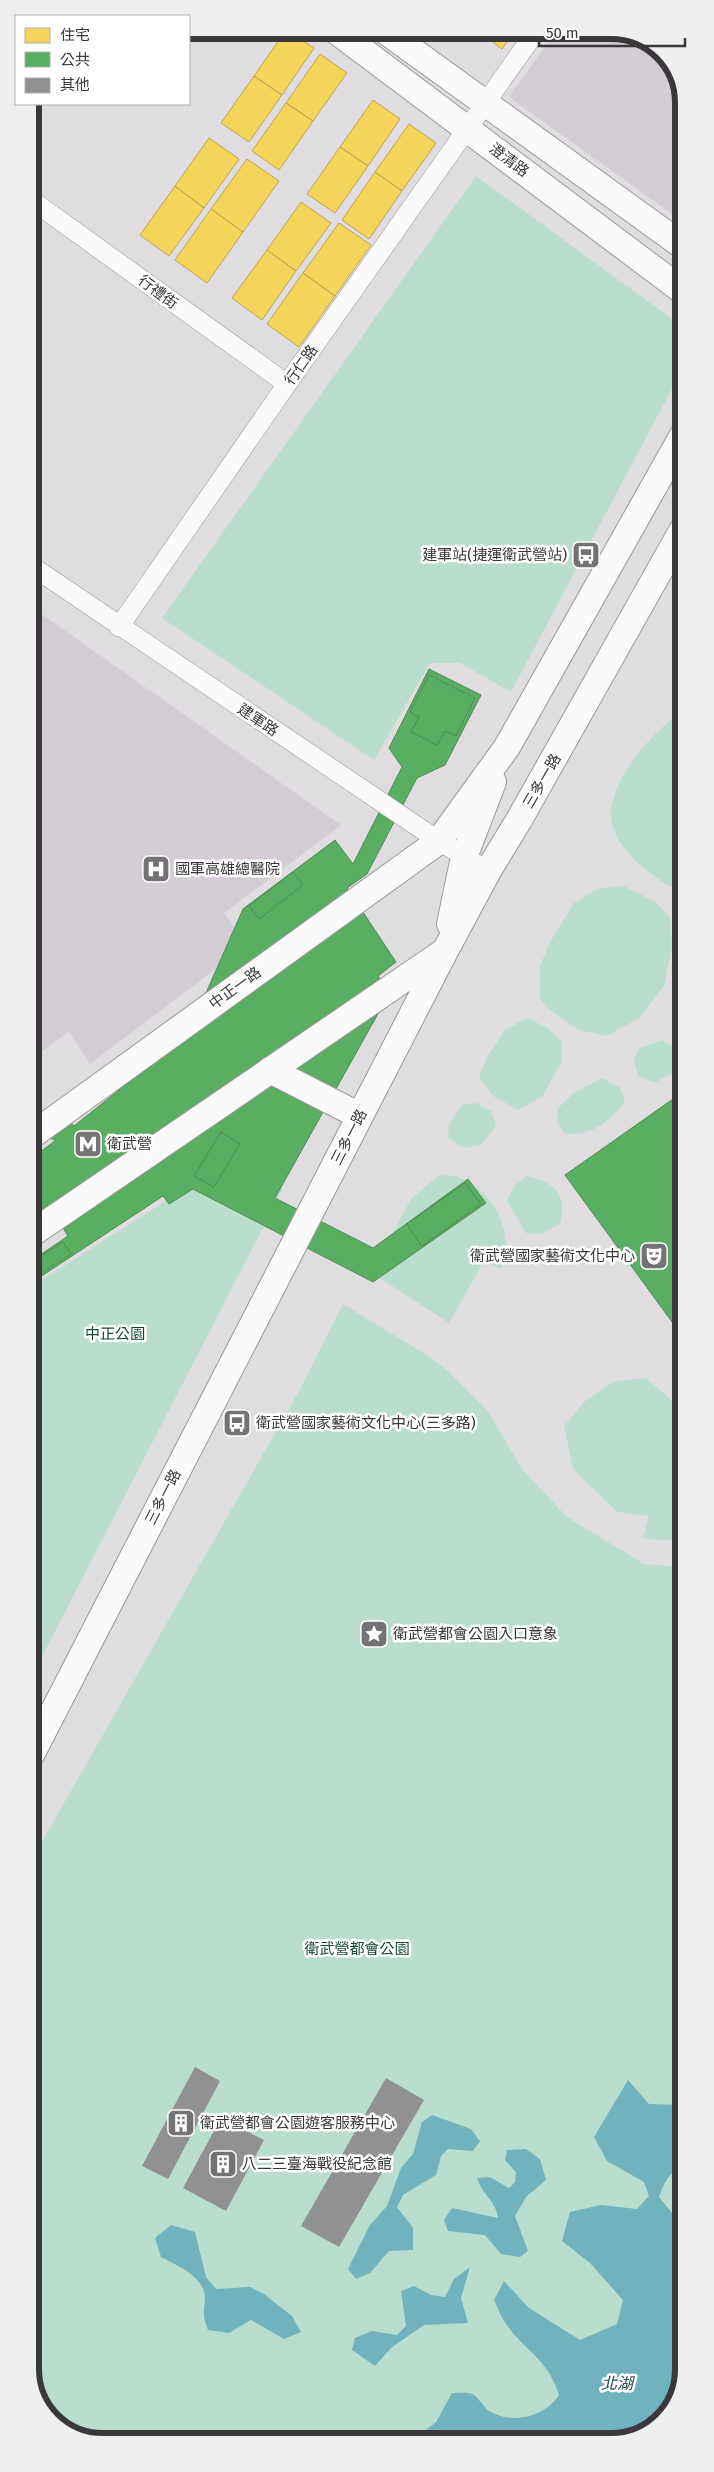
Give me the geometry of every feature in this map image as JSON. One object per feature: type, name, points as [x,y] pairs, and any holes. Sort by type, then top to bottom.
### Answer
[{"type":"street","name":"澄清路","points":[[346,39],[675,285]]},
{"type":"street","name":"澄清路","points":[[396,39],[675,240]]},
{"type":"street","name":"行仁路","points":[[119,627],[286,384],[531,39]]},
{"type":"street","name":"行禮街","points":[[39,206],[286,384]]},
{"type":"street","points":[[439,841],[507,747],[675,450]]},
{"type":"street","name":"三多一路","points":[[39,1739],[445,951],[488,871],[524,812],[675,543]]},
{"type":"street","name":"建軍路","points":[[39,571],[439,841],[488,871]]},
{"type":"street","points":[[39,1229],[445,951],[464,857],[507,747]]},
{"type":"street","name":"中正一路","points":[[39,1130],[439,841]]},
{"type":"street","points":[[270,1070],[360,1116]]},
{"type":"shaded area","points":[[550,39],[616,39],[624,40],[647,49],[667,71],[674,90],[675,216],[509,97]]},
{"type":"shaded area","name":"國軍高雄總醫院","points":[[39,612],[341,825],[224,913],[247,945],[90,1064],[69,1032],[39,1053]]},
{"type":"green space","points":[[476,176],[675,321],[675,383],[511,692],[460,663],[430,663],[374,760],[162,618]]},
{"type":"green space","points":[[675,716],[675,889],[647,871],[625,849],[617,837],[612,824],[611,811],[620,782],[637,754]]},
{"type":"green space","points":[[624,886],[654,901],[670,917],[672,947],[664,986],[639,1018],[607,1036],[579,1030],[550,1010],[540,999],[540,966],[550,942],[574,903],[597,889]]},
{"type":"green space","points":[[527,1018],[548,1028],[562,1041],[561,1063],[542,1097],[518,1110],[493,1096],[479,1077],[487,1057],[505,1030]]},
{"type":"green space","points":[[662,1040],[675,1047],[675,1072],[654,1083],[638,1076],[634,1061],[639,1048]]},
{"type":"green space","points":[[602,1078],[620,1088],[625,1102],[606,1122],[592,1130],[565,1134],[557,1122],[558,1108],[574,1093]]},
{"type":"green space","points":[[476,1103],[491,1111],[496,1126],[481,1145],[464,1148],[448,1138],[449,1124],[462,1105]]},
{"type":"green space","name":"中正公園","points":[[236,1163],[283,1189],[39,1662],[39,1282],[194,1183]]},
{"type":"green space","points":[[439,1175],[458,1177],[471,1183],[482,1192],[499,1215],[506,1241],[501,1269],[484,1261],[449,1323],[372,1273],[411,1199]]},
{"type":"green space","points":[[527,1176],[552,1186],[560,1197],[562,1214],[560,1224],[542,1234],[526,1233],[507,1201],[514,1186]]},
{"type":"green space","name":"衛武營都會公園","points":[[343,1304],[430,1357],[449,1372],[488,1411],[522,1469],[567,1517],[644,1564],[675,1566],[675,2370],[674,2382],[665,2405],[650,2420],[632,2430],[612,2433],[98,2433],[78,2428],[60,2417],[47,2401],[42,2390],[39,2370],[39,1847],[299,1391]]},
{"type":"green space","points":[[646,1378],[675,1403],[675,1541],[643,1539],[649,1516],[617,1512],[573,1469],[564,1426],[585,1401],[615,1381]]},
{"type":"water","name":"北湖","points":[[628,2080],[649,2104],[675,2105],[675,2170],[668,2178],[659,2197],[675,2215],[675,2370],[674,2382],[665,2405],[643,2425],[624,2432],[422,2433],[436,2422],[452,2393],[472,2394],[489,2411],[508,2418],[518,2418],[537,2413],[553,2403],[559,2395],[543,2364],[514,2334],[501,2315],[494,2300],[504,2281],[529,2308],[580,2340],[617,2324],[623,2300],[590,2263],[562,2241],[570,2212],[601,2205],[637,2209],[649,2196],[644,2182],[607,2161],[594,2137]]},
{"type":"water","points":[[432,2115],[471,2129],[480,2141],[473,2151],[448,2149],[441,2156],[436,2175],[403,2195],[397,2207],[413,2228],[413,2250],[389,2251],[370,2273],[356,2279],[348,2269],[370,2225],[387,2206],[401,2168],[413,2154],[422,2122]]},
{"type":"water","points":[[526,2149],[540,2159],[546,2180],[526,2197],[515,2216],[528,2251],[520,2257],[501,2254],[485,2235],[448,2231],[444,2220],[452,2208],[498,2218],[495,2207],[477,2178],[490,2177],[509,2188],[515,2182],[516,2172],[505,2160],[507,2150]]},
{"type":"water","points":[[171,2225],[195,2232],[206,2277],[216,2289],[250,2287],[264,2294],[292,2316],[301,2332],[284,2339],[251,2320],[229,2333],[208,2330],[204,2317],[205,2299],[201,2284],[182,2268],[161,2257],[155,2238]]},
{"type":"water","points":[[470,2267],[461,2298],[468,2323],[424,2325],[391,2348],[375,2366],[352,2350],[355,2338],[372,2331],[397,2335],[406,2326],[401,2291],[414,2286],[431,2295],[445,2297],[454,2279]]},
{"type":"building: 住宅","points":[[280,39],[300,39],[314,48],[282,95],[254,76]]},
{"type":"building: 住宅","points":[[489,39],[509,39],[502,49]]},
{"type":"building: 住宅","points":[[320,54],[347,73],[313,121],[286,103]]},
{"type":"building: 住宅","points":[[254,76],[282,95],[249,142],[221,123]]},
{"type":"building: 住宅","points":[[373,100],[400,119],[368,166],[340,147]]},
{"type":"building: 住宅","points":[[286,103],[313,121],[279,170],[252,151]]},
{"type":"building: 住宅","points":[[409,124],[436,143],[402,191],[375,172]]},
{"type":"building: 住宅","points":[[209,138],[239,159],[204,208],[175,186]]},
{"type":"building: 住宅","points":[[340,147],[368,166],[335,213],[307,194]]},
{"type":"building: 住宅","points":[[247,159],[279,181],[243,232],[211,209]]},
{"type":"building: 住宅","points":[[375,172],[402,191],[369,239],[342,220]]},
{"type":"building: 住宅","points":[[175,186],[204,208],[169,256],[140,235]]},
{"type":"building: 住宅","points":[[301,202],[331,223],[296,271],[267,250]]},
{"type":"building: 住宅","points":[[211,209],[243,232],[207,283],[175,260]]},
{"type":"building: 住宅","points":[[339,223],[371,245],[335,296],[303,273]]},
{"type":"building: 住宅","points":[[267,250],[296,271],[262,320],[232,298]]},
{"type":"building: 住宅","points":[[303,273],[335,296],[299,347],[267,324]]},
{"type":"building: 公共","points":[[429,669],[481,695],[445,765],[417,778],[367,874],[347,888],[396,962],[378,976],[389,994],[275,1198],[373,1248],[468,1179],[486,1203],[373,1282],[193,1189],[169,1204],[163,1196],[39,1278],[39,1256],[68,1236],[62,1226],[39,1241],[39,1153],[56,1140],[39,1135],[39,1111],[68,1119],[74,1126],[193,1031],[202,1002],[243,909],[335,840],[353,864],[402,767],[389,748]]},
{"type":"building: 公共","points":[[429,675],[475,698],[456,736],[445,731],[437,745],[411,732],[419,717],[410,712]]},
{"type":"building: 公共","points":[[293,872],[303,885],[259,919],[249,906]]},
{"type":"building: 公共","name":"衛武營國家藝術文化中心","points":[[675,1098],[675,1326],[565,1175]]},
{"type":"building: 公共","points":[[221,1132],[240,1144],[214,1187],[194,1176]]},
{"type":"building: 公共","points":[[465,1183],[481,1204],[422,1246],[407,1224]]},
{"type":"building: 公共","points":[[63,1242],[71,1254],[39,1275],[39,1257]]},
{"type":"building: 其他","name":"衛武營都會公園遊客服務中心","points":[[195,2067],[220,2081],[168,2179],[142,2166]]},
{"type":"building: 其他","points":[[386,2078],[424,2100],[339,2247],[301,2226]]},
{"type":"building: 其他","name":"八二三臺海戰役紀念館","points":[[221,2118],[264,2140],[226,2211],[183,2188]]},
{"type":"place","name":"建軍站(捷運衛武營站)","points":[[586,555]]},
{"type":"place","name":"國軍高雄總醫院","points":[[156,869]]},
{"type":"place","name":"衛武營","points":[[88,1144]]},
{"type":"place","name":"衛武營國家藝術文化中心","points":[[654,1256]]},
{"type":"place","name":"衛武營國家藝術文化中心(三多路)","points":[[237,1423]]},
{"type":"place","name":"衛武營都會公園入口意象","points":[[374,1634]]},
{"type":"place","name":"衛武營都會公園遊客服務中心","points":[[181,2123]]},
{"type":"place","name":"八二三臺海戰役紀念館","points":[[223,2164]]}]
